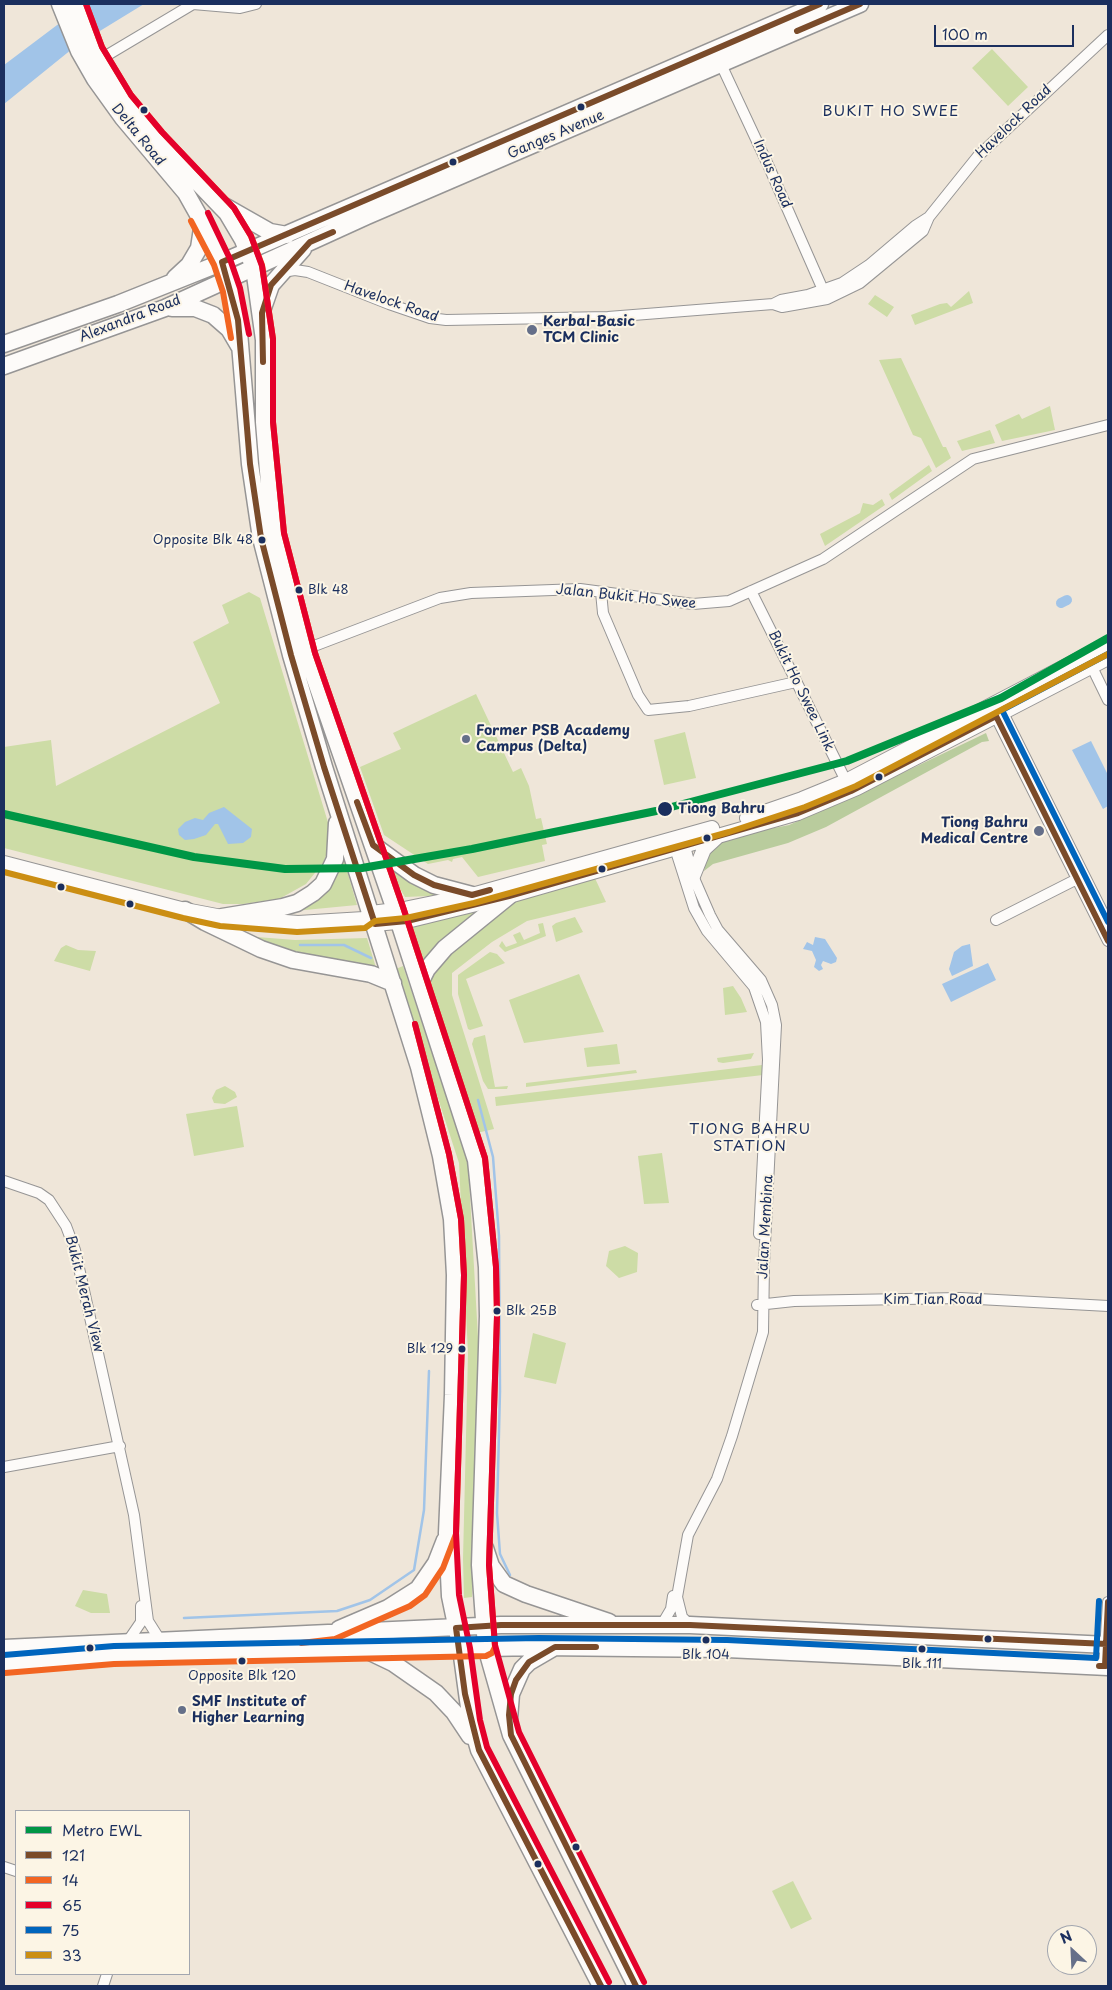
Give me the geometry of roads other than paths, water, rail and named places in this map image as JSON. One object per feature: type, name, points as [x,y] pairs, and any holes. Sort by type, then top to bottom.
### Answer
[{"type":"main road","name":"Ganges Avenue","points":[[254,268],[718,57],[820,4]]},
{"type":"main road","name":"Ganges Avenue","points":[[248,250],[718,57],[860,4]]},
{"type":"main road","name":"Delta Road","points":[[77,5],[89,51],[123,118],[186,193],[203,222],[222,262],[238,320],[250,464],[261,538],[298,652]]},
{"type":"main road","name":"Delta Road","points":[[62,10],[124,100],[234,224],[248,250],[254,268],[262,313]]},
{"type":"main road","points":[[215,201],[270,232],[287,235]]},
{"type":"main road","points":[[167,285],[189,265],[199,248],[203,222]]},
{"type":"main road","points":[[310,242],[271,285],[262,313],[264,422],[276,535],[298,652],[337,808],[370,919],[393,983],[419,1067],[441,1156],[452,1219],[455,1275],[453,1396],[447,1533],[450,1596],[460,1649],[465,1694],[479,1750]]},
{"type":"main road","name":"Alexandra Road","points":[[4,344],[167,285],[248,250]]},
{"type":"main road","name":"Alexandra Road","points":[[4,366],[165,308],[254,268]]},
{"type":"main road","points":[[165,308],[195,308],[213,315],[229,330],[241,349]]},
{"type":"main road","points":[[397,916],[679,842],[720,835],[798,813],[1089,661],[1108,644]]},
{"type":"main road","points":[[298,652],[373,845],[420,983],[476,1160],[486,1267],[488,1316],[483,1536],[480,1565],[486,1648],[511,1735],[636,1986]]},
{"type":"main road","points":[[1089,661],[1108,658]]},
{"type":"main road","points":[[4,864],[185,910],[222,917],[298,922],[370,919],[509,896],[848,786]]},
{"type":"main road","points":[[222,917],[297,903],[323,884],[335,859],[337,808]]},
{"type":"main road","points":[[693,876],[704,849],[720,835]]},
{"type":"main road","points":[[373,845],[414,876],[434,885],[472,895]]},
{"type":"main road","points":[[420,983],[427,969],[445,948],[509,896]]},
{"type":"main road","points":[[185,910],[205,922],[261,949],[293,960],[371,974],[393,983]]},
{"type":"main road","points":[[332,1631],[388,1608],[418,1589],[436,1562],[447,1533]]},
{"type":"main road","points":[[483,1536],[491,1566],[504,1584],[526,1594],[592,1615],[616,1625]]},
{"type":"main road","points":[[4,1648],[332,1631],[483,1626],[616,1625],[690,1625],[1108,1644]]},
{"type":"main road","points":[[511,1735],[509,1715],[511,1694],[516,1680],[529,1662],[555,1647]]},
{"type":"main road","points":[[4,1664],[80,1656],[555,1647],[726,1650],[1106,1667]]},
{"type":"main road","points":[[368,1651],[393,1663],[436,1693],[454,1712],[479,1750],[601,1986]]},
{"type":"street","points":[[89,51],[193,4],[240,8],[256,4]]},
{"type":"street","name":"Havelock Road","points":[[281,272],[296,270],[308,272],[389,304],[430,318],[446,320],[594,318],[714,311],[825,295],[870,265],[915,226],[929,217],[978,156],[1108,35]]},
{"type":"street","name":"Indus Road","points":[[718,57],[825,295]]},
{"type":"street","name":"Jalan Bukit Ho Swee","points":[[298,652],[446,597],[506,590],[569,589],[661,601],[704,604],[729,600],[823,559],[973,459],[1108,425]]},
{"type":"street","points":[[601,592],[603,613],[638,695],[648,710],[689,706],[796,682]]},
{"type":"street","name":"Bukit Ho Swee Link","points":[[751,592],[848,786]]},
{"type":"street","points":[[1089,661],[1108,700]]},
{"type":"street","points":[[996,709],[1081,877],[1108,923]]},
{"type":"street","name":"Jalan Membina","points":[[661,1626],[671,1609],[683,1534],[712,1476],[743,1384],[757,1332],[760,1304],[772,1051],[776,1025],[768,995],[752,968],[718,930],[679,842]]},
{"type":"street","name":"Jalan Membina","points":[[679,842],[694,908],[701,921],[754,988],[766,1022],[772,1051]]},
{"type":"street","points":[[996,920],[1081,877]]},
{"type":"street","points":[[1081,877],[1108,941]]},
{"type":"street","name":"Bukit Merah View","points":[[4,1181],[44,1196],[58,1212],[66,1226],[75,1250],[116,1444],[136,1554],[142,1614],[137,1630],[128,1641]]},
{"type":"street","name":"Bukit Merah View","points":[[4,1187],[40,1200],[52,1212],[70,1251],[134,1515],[148,1621],[160,1640]]},
{"type":"street","name":"Kim Tian Road","points":[[760,1304],[960,1298],[1108,1306]]},
{"type":"street","name":"Jalan Membina","points":[[690,1625],[682,1617],[677,1597],[688,1535],[717,1479],[758,1353],[763,1332],[760,1304]]},
{"type":"street","points":[[4,1463],[116,1444]]},
{"type":"street","points":[[4,1467],[116,1444]]},
{"type":"street","points":[[1106,1667],[1108,1602]]},
{"type":"water","points":[[85,4],[144,4],[77,45],[4,104],[4,65]]},
{"type":"water","points":[[1091,741],[1108,775],[1108,806],[1103,809],[1072,750]]},
{"type":"water","points":[[224,807],[252,829],[251,837],[243,843],[228,844],[218,824],[215,824],[206,835],[194,839],[185,840],[179,835],[178,829],[185,822],[195,818],[203,820],[209,813]]},
{"type":"water","points":[[815,937],[825,939],[837,958],[836,962],[831,964],[823,961],[821,965],[823,969],[819,971],[814,967],[816,960],[812,951],[803,949],[807,942],[813,945]]},
{"type":"water","points":[[970,944],[973,966],[952,976],[949,969],[954,952],[962,946]]},
{"type":"water","points":[[988,963],[996,980],[951,1002],[942,984]]},
{"type":"waterway","points":[[1061,603],[1067,600]]},
{"type":"waterway","points":[[300,945],[344,945],[371,958]]},
{"type":"waterway","points":[[478,1100],[493,1157],[499,1236],[500,1391],[497,1513],[500,1554],[510,1575]]},
{"type":"waterway","points":[[184,1618],[337,1611],[370,1600],[414,1570],[424,1510],[429,1371]]},
{"type":"metro line","name":"EWL","points":[[4,814],[194,857],[285,869],[362,868],[472,849],[656,811],[847,761],[1001,698],[1108,638]]},
{"type":"place","name":"Kerbal-Basic TCM Clinic","points":[[532,330]]},
{"type":"place","name":"Opposite Blk 48","points":[[262,540]]},
{"type":"place","name":"Blk 48","points":[[299,590]]},
{"type":"place","name":"Former PSB Academy Campus (Delta)","points":[[466,739]]},
{"type":"place","name":"Tiong Bahru","points":[[665,809]]},
{"type":"place","name":"Tiong Bahru Medical Centre","points":[[1039,831]]},
{"type":"place","name":"Blk 25B","points":[[497,1311]]},
{"type":"place","name":"Blk 129","points":[[462,1349]]},
{"type":"place","name":"Blk 104","points":[[706,1640]]},
{"type":"place","name":"Blk 111","points":[[922,1649]]},
{"type":"place","name":"Opposite Blk 120","points":[[242,1661]]},
{"type":"place","name":"SMF Institute of Higher Learning","points":[[182,1710]]},
{"type":"district","name":"BUKIT HO SWEE","points":[[891,112]]},
{"type":"district","name":"TIONG BAHRU STATION","points":[[750,1138]]}]
